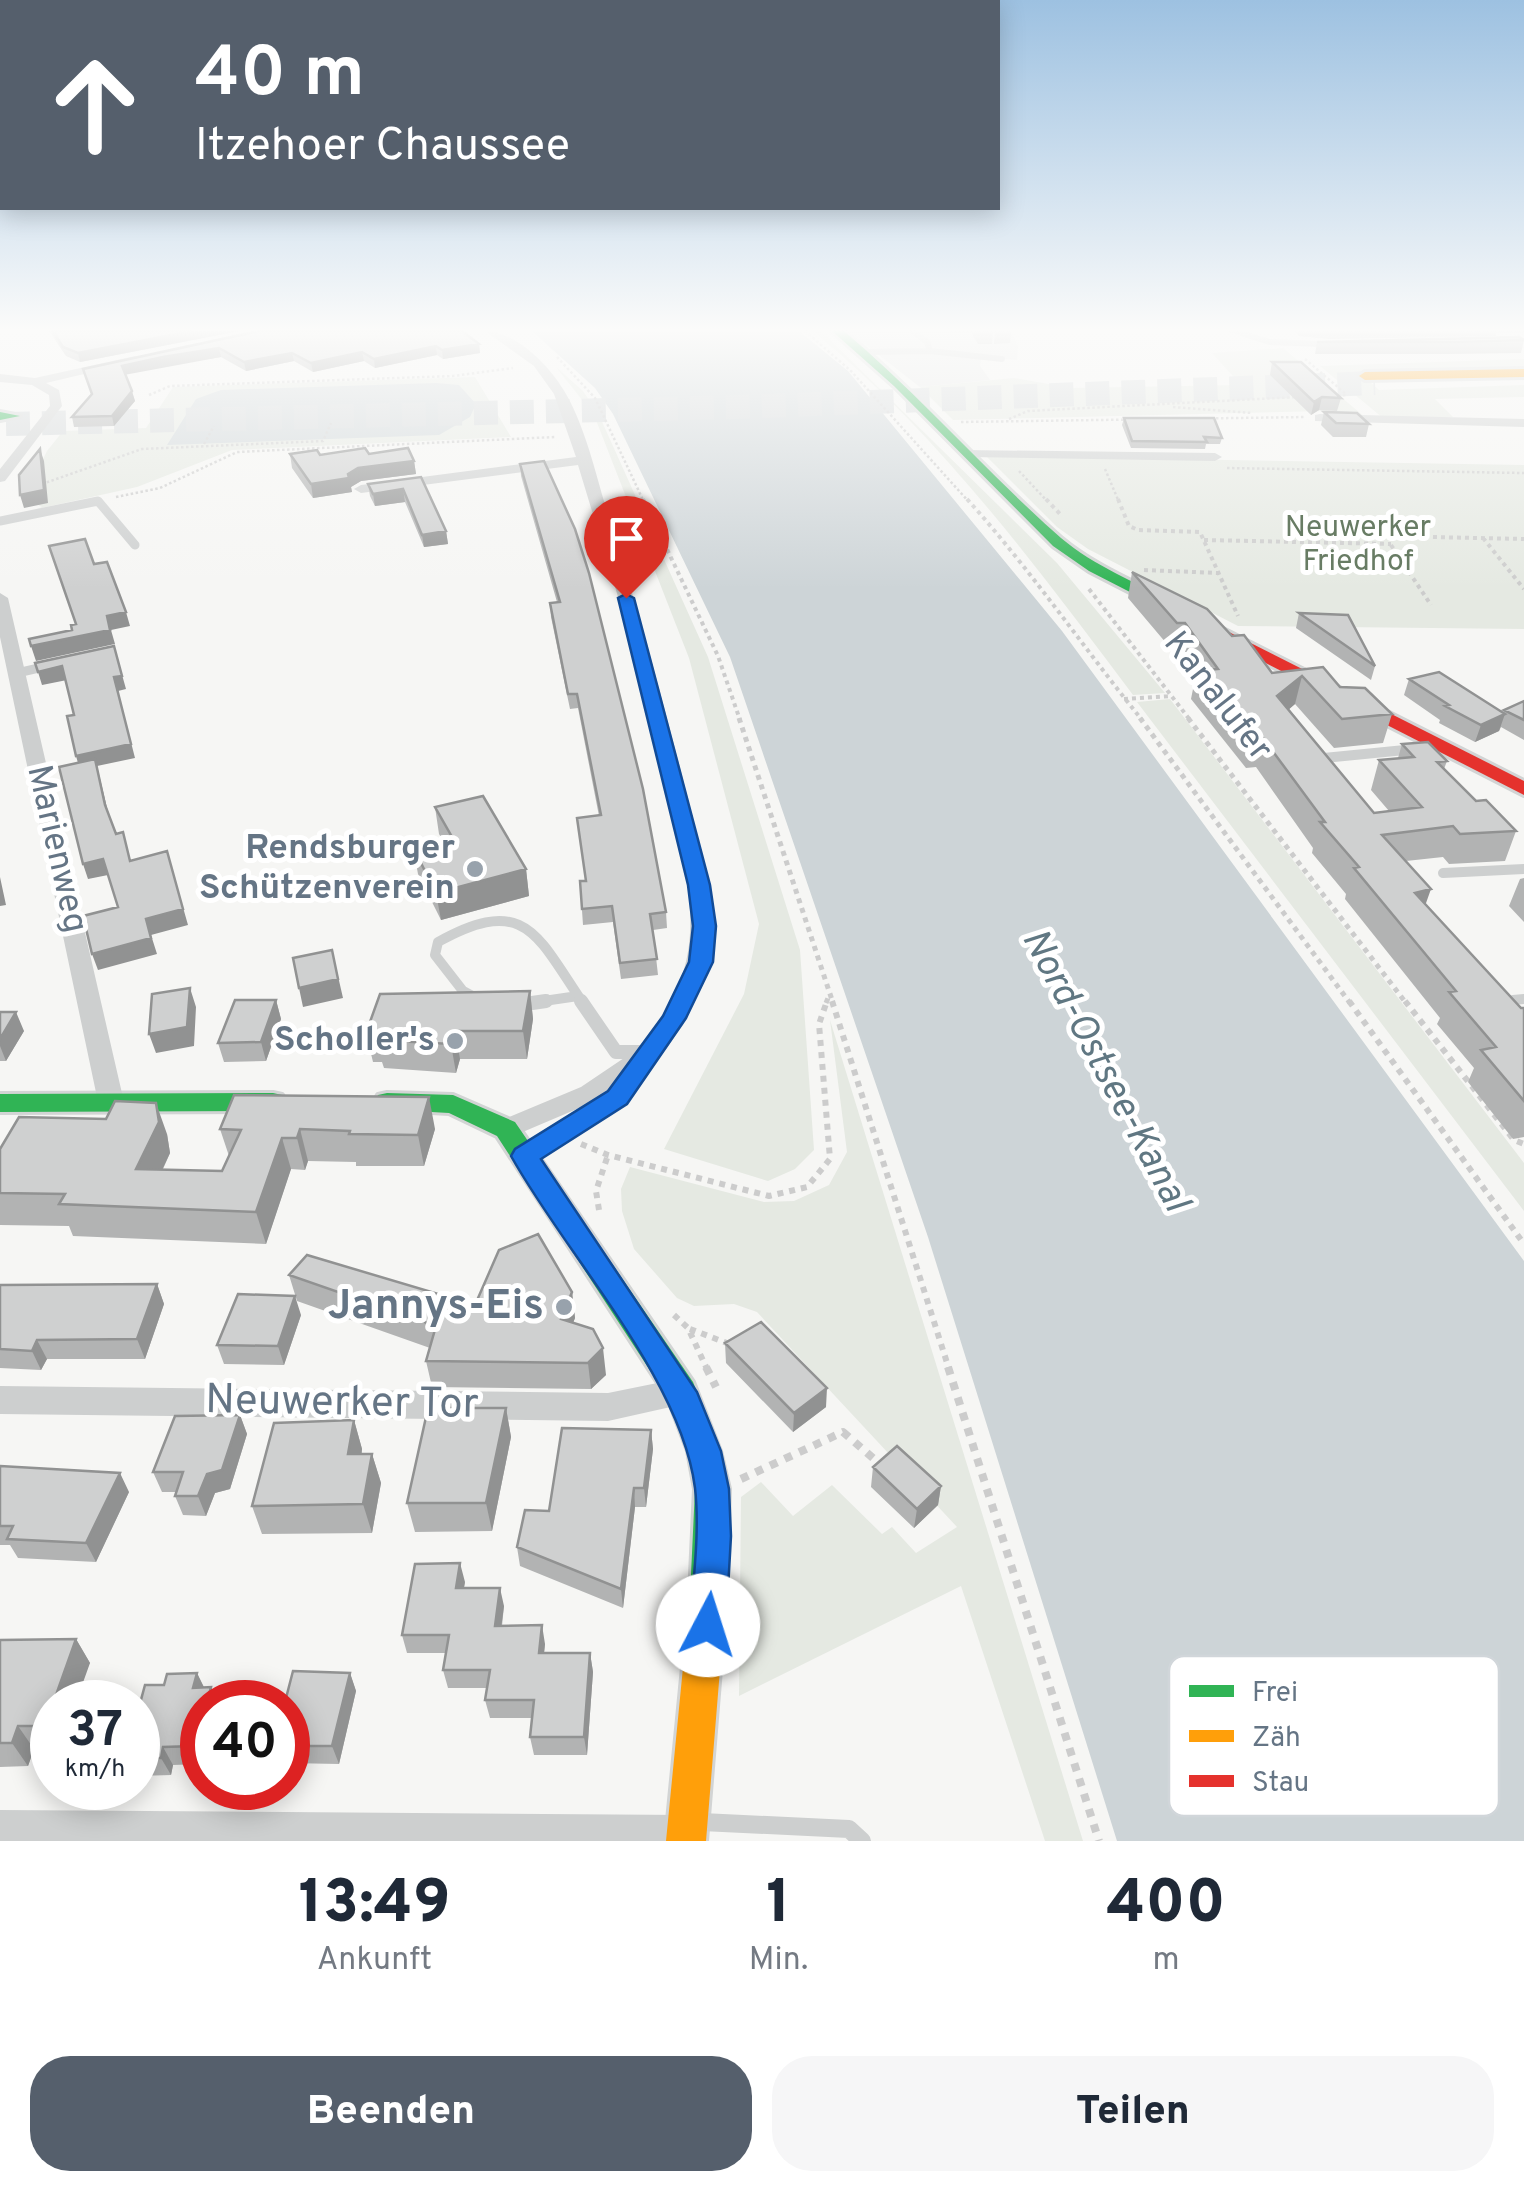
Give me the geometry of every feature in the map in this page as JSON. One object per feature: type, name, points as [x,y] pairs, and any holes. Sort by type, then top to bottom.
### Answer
[{"type":"main road","points":[[931,417],[1046,532],[1095,568],[1524,789]]},
{"type":"main road","points":[[0,1102],[294,1102]]},
{"type":"main road","points":[[368,1102],[454,1104],[506,1129],[682,1392],[704,1451],[712,1489],[714,1536],[686,1833]]},
{"type":"street","points":[[0,478],[8,459],[46,417]]},
{"type":"street","points":[[525,1156],[618,1098],[674,1018],[701,962],[704,926],[699,885],[637,633],[569,417]]},
{"type":"street","points":[[1320,418],[1524,423]]},
{"type":"street","points":[[977,461],[1214,457]]},
{"type":"street","points":[[362,489],[584,460]]},
{"type":"street","name":"Marienweg","points":[[0,598],[112,1102]]},
{"type":"street","points":[[506,1129],[590,1093],[647,1052]]},
{"type":"street","name":"Neuwerker Tor","points":[[0,1400],[608,1407],[682,1392]]},
{"type":"street","points":[[0,1830],[686,1833]]},
{"type":"lane","points":[[0,520],[98,500],[135,545]]},
{"type":"lane","points":[[17,673],[66,662]]},
{"type":"lane","points":[[1324,758],[1439,746]]},
{"type":"lane","points":[[1443,873],[1524,869]]},
{"type":"lane","points":[[489,1005],[463,991],[434,955],[438,942],[464,926],[504,919],[533,930],[616,1052],[647,1052]]},
{"type":"lane","points":[[504,1005],[578,996]]},
{"type":"lane","points":[[686,1833],[849,1829],[862,1841]]},
{"type":"path","points":[[604,417],[718,656],[1099,1841]]},
{"type":"path","points":[[894,417],[1013,550],[1066,626],[1180,766],[1524,1244]]},
{"type":"path","points":[[1306,417],[1320,418]]},
{"type":"path","points":[[1370,417],[1375,421]]},
{"type":"path","points":[[938,423],[1320,418]]},
{"type":"path","points":[[38,485],[142,450],[323,441],[331,423]]},
{"type":"path","points":[[204,444],[214,426]]},
{"type":"path","points":[[98,500],[160,488],[238,452],[576,435]]},
{"type":"path","points":[[1214,457],[1220,468],[1524,473]]},
{"type":"path","points":[[1030,465],[1012,464],[1070,524]]},
{"type":"path","points":[[1104,466],[1128,526],[1138,530],[1200,532],[1238,616]]},
{"type":"path","points":[[1431,604],[1385,536],[1524,539]]},
{"type":"path","points":[[1483,538],[1524,590]]},
{"type":"path","points":[[1204,540],[1390,544]]},
{"type":"path","name":"Kanalufer","points":[[1080,580],[1514,1140],[1524,1147]]},
{"type":"path","points":[[1124,699],[1172,696]]},
{"type":"path","points":[[560,1134],[608,1156],[769,1196],[807,1187],[830,1159],[819,1024],[829,996]]},
{"type":"path","points":[[713,1377],[688,1328],[742,1349]]},
{"type":"path","points":[[737,1482],[843,1432],[884,1468]]},
{"type":"green space","points":[[153,417],[499,417],[511,437],[232,450],[137,487],[37,509],[42,507],[24,498],[47,451],[63,431],[146,428]]},
{"type":"green space","points":[[595,417],[600,417],[708,657],[800,950],[814,1150],[795,1169],[768,1181],[664,1149],[744,994],[759,924],[689,658]]},
{"type":"green space","points":[[906,417],[1057,563],[1165,693],[1133,695],[1023,550]]},
{"type":"green space","points":[[950,417],[1081,417],[953,420]]},
{"type":"green space","name":"Neuwerker Friedhof","points":[[986,456],[1524,465],[1524,629],[1238,626],[1088,549],[1057,527]]},
{"type":"green space","points":[[1170,699],[1524,1163],[1524,1211],[1137,702]]},
{"type":"green space","points":[[830,1020],[1083,1841],[1045,1841],[961,1586],[739,1696],[741,1497],[761,1482],[793,1516],[832,1485],[882,1534],[892,1527],[916,1553],[957,1527],[757,1312],[734,1304],[694,1306],[677,1298],[634,1249],[622,1211],[621,1189],[630,1167],[764,1202],[794,1201],[829,1185],[847,1152]]},
{"type":"water","points":[[185,417],[470,417],[439,435],[167,445]]},
{"type":"water","name":"Nord-Ostsee-Kanal","points":[[614,417],[886,417],[1062,631],[1524,1261],[1524,1841],[1117,1841],[928,1237],[730,657]]},
{"type":"building","points":[[1329,417],[1361,417],[1369,424],[1336,423]]},
{"type":"building","points":[[1124,418],[1214,418],[1222,438],[1204,437],[1207,442],[1132,441]]},
{"type":"building","points":[[365,448],[369,454],[408,448],[414,461],[358,468],[348,474],[349,478],[311,484],[290,454],[317,450],[320,455]]},
{"type":"building","points":[[40,449],[44,490],[20,495],[19,475]]},
{"type":"building","points":[[544,461],[575,529],[589,573],[643,789],[666,912],[650,914],[657,959],[620,963],[612,906],[582,909],[580,881],[586,881],[577,818],[601,815],[577,694],[568,694],[550,603],[560,602],[520,464]]},
{"type":"building","points":[[421,477],[446,531],[422,535],[403,489],[373,494],[368,484]]},
{"type":"building","points":[[85,539],[94,564],[107,562],[126,612],[107,616],[110,630],[31,646],[29,639],[72,630],[71,625],[76,624],[49,546]]},
{"type":"building","points":[[1132,572],[1207,609],[1232,636],[1244,635],[1272,673],[1323,667],[1340,687],[1365,688],[1392,714],[1342,719],[1302,676],[1277,696],[1374,813],[1422,807],[1379,760],[1414,757],[1402,744],[1428,742],[1447,761],[1437,762],[1476,801],[1486,800],[1516,831],[1460,834],[1453,826],[1382,835],[1431,889],[1415,893],[1524,1008],[1524,1101],[1481,1050],[1496,1047],[1449,992],[1456,991],[1354,868],[1359,867],[1320,822],[1325,822],[1263,738],[1253,739],[1197,671],[1218,669],[1185,623],[1177,623]]},
{"type":"building","points":[[1299,613],[1348,615],[1375,666]]},
{"type":"building","points":[[114,646],[122,676],[114,677],[131,744],[76,756],[67,716],[74,715],[62,666],[38,672],[35,663]]},
{"type":"building","points":[[1439,672],[1505,714],[1481,725],[1445,706],[1449,705],[1409,679]]},
{"type":"building","points":[[1524,701],[1524,720],[1504,710]]},
{"type":"building","points":[[95,759],[105,805],[116,834],[123,832],[130,861],[167,851],[183,909],[146,919],[151,938],[92,954],[83,916],[118,907],[103,859],[83,864],[59,767]]},
{"type":"building","points":[[483,796],[526,869],[436,893],[413,847],[452,837],[435,807]]},
{"type":"building","points":[[332,950],[338,979],[299,988],[293,958]]},
{"type":"building","points":[[190,988],[187,1027],[149,1034],[152,994]]},
{"type":"building","points":[[530,991],[523,1031],[455,1031],[451,1044],[377,1040],[379,1034],[366,1033],[380,994]]},
{"type":"building","points":[[235,1000],[276,1000],[261,1042],[218,1043]]},
{"type":"building","points":[[0,1012],[16,1012],[0,1039]]},
{"type":"building","points":[[234,1095],[429,1097],[418,1135],[300,1129],[297,1138],[282,1138],[256,1212],[59,1204],[65,1194],[0,1193],[0,1149],[19,1117],[106,1119],[115,1101],[156,1103],[159,1122],[136,1169],[222,1171],[241,1130],[220,1129]]},
{"type":"building","points":[[538,1234],[572,1292],[561,1319],[593,1329],[603,1348],[588,1363],[426,1361],[436,1326],[289,1275],[307,1255],[475,1305],[499,1250]]},
{"type":"building","points":[[157,1284],[137,1339],[37,1340],[32,1351],[0,1349],[0,1285]]},
{"type":"building","points":[[238,1294],[295,1296],[278,1346],[217,1345]]},
{"type":"building","points":[[761,1322],[827,1388],[794,1413],[725,1343]]},
{"type":"building","points":[[428,1408],[506,1408],[486,1503],[407,1503]]},
{"type":"building","points":[[240,1415],[222,1470],[207,1474],[198,1496],[175,1496],[183,1472],[153,1472],[175,1416]]},
{"type":"building","points":[[354,1420],[348,1454],[372,1454],[363,1504],[252,1506],[274,1423]]},
{"type":"building","points":[[562,1428],[651,1430],[644,1488],[634,1488],[621,1589],[517,1547],[525,1510],[549,1511]]},
{"type":"building","points":[[897,1446],[941,1486],[917,1509],[873,1467]]},
{"type":"building","points":[[0,1466],[120,1473],[86,1543],[7,1539],[13,1526],[0,1526]]},
{"type":"building","points":[[460,1563],[456,1588],[500,1588],[495,1626],[542,1625],[539,1653],[590,1653],[584,1737],[530,1737],[534,1700],[485,1700],[490,1670],[443,1670],[449,1635],[402,1635],[415,1564]]},
{"type":"building","points":[[76,1639],[61,1680],[30,1680],[30,1726],[18,1726],[12,1743],[0,1743],[0,1640]]},
{"type":"building","points":[[293,1671],[350,1673],[332,1746],[310,1746],[310,1680],[291,1680]]},
{"type":"building","points":[[197,1673],[195,1680],[180,1680],[180,1746],[163,1747],[160,1758],[160,1685],[164,1685],[167,1674]]},
{"type":"tunnel","points":[[6,424],[311,417]]},
{"type":"traffic: fast","points":[[932,417],[1058,543],[1095,568],[1169,606]]},
{"type":"traffic: fast","points":[[0,1103],[273,1102]]},
{"type":"traffic: fast","points":[[387,1102],[453,1104],[506,1129],[682,1392],[704,1451],[712,1489],[708,1596]]},
{"type":"traffic: slow","points":[[686,1841],[708,1596]]},
{"type":"traffic: jam","points":[[1217,631],[1524,789]]},
{"type":"place","name":"Rendsburger Schützenverein","points":[[475,869]]},
{"type":"place","name":"Scholler's","points":[[455,1041]]},
{"type":"place","name":"Jannys-Eis","points":[[564,1307]]},
{"type":"route","points":[[626,598],[699,885],[704,926],[701,962],[674,1018],[618,1098],[525,1156],[682,1392],[704,1451],[712,1489],[714,1536],[708,1625]]}]
